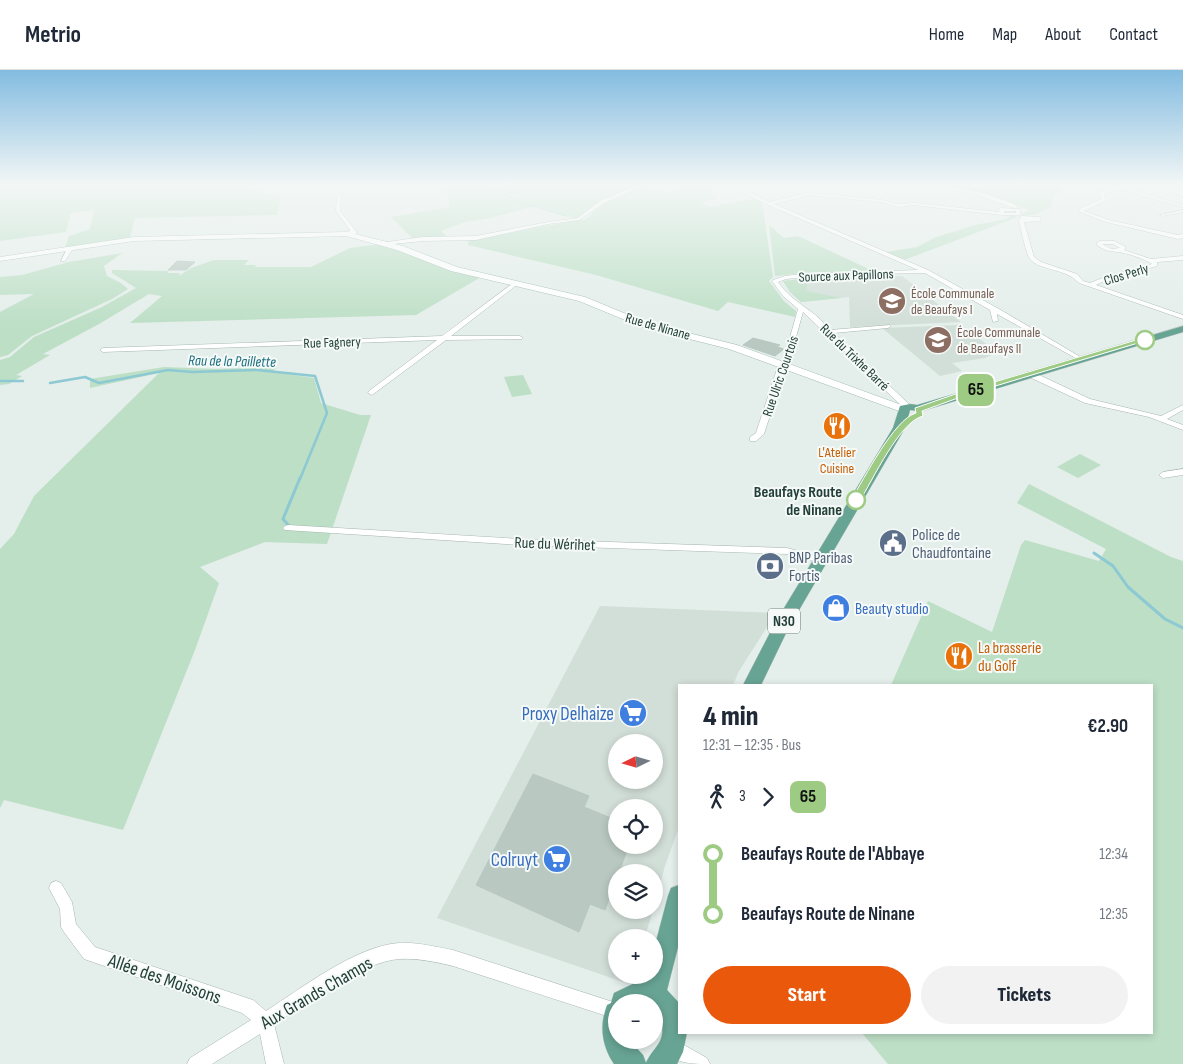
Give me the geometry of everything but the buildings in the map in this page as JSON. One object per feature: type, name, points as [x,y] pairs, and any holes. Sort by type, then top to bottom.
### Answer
[{"type":"main road","name":"N30","points":[[752,684],[781,627],[909,411],[1183,329]]},
{"type":"main road","points":[[654,994],[678,900]]},
{"type":"main road","points":[[663,1002],[673,1017],[676,1032],[666,1056]]},
{"type":"main road","points":[[619,1049],[634,1064]]},
{"type":"street","points":[[384,243],[423,239],[476,238],[503,232]]},
{"type":"street","points":[[837,232],[926,271],[1081,359]]},
{"type":"street","name":"Clos Perly","points":[[1024,232],[1032,258],[1039,263],[1075,275],[1081,282],[1183,317]]},
{"type":"street","points":[[1155,232],[1176,237],[1183,236]]},
{"type":"street","name":"Rue de Ninane","points":[[0,259],[68,250],[118,240],[154,237],[351,234],[411,252],[454,269],[582,299],[639,323],[733,347],[909,411]]},
{"type":"street","points":[[63,260],[68,250]]},
{"type":"street","name":"Clos Perly","points":[[1091,285],[1107,278],[1155,265],[1122,251]]},
{"type":"street","points":[[1151,262],[1183,258]]},
{"type":"street","name":"Source aux Papillons","points":[[801,308],[783,294],[776,280],[808,274],[926,271]]},
{"type":"street","points":[[372,393],[441,338],[516,283]]},
{"type":"street","name":"Rue du Trixhe Barré","points":[[801,308],[808,312],[909,411]]},
{"type":"street","name":"Rue Ulric Courtois","points":[[753,439],[760,434],[781,369],[785,365],[801,308]]},
{"type":"street","points":[[996,321],[993,311],[997,310]]},
{"type":"street","points":[[828,332],[888,326]]},
{"type":"street","name":"Rue Fagnery","points":[[103,350],[441,338],[520,338]]},
{"type":"street","points":[[1030,374],[1088,401],[1161,419],[1183,428]]},
{"type":"street","points":[[1161,419],[1183,407]]},
{"type":"street","points":[[1163,475],[1183,472]]},
{"type":"street","name":"Rue du Wérihet","points":[[288,528],[521,542],[787,551],[821,560]]},
{"type":"street","name":"Allée des Moissons","points":[[56,888],[67,907],[69,927],[90,953],[247,1006],[265,1021]]},
{"type":"street","name":"Aux Grands Champs","points":[[196,1064],[344,971],[371,958],[399,951],[428,953],[453,958],[608,1010]]},
{"type":"street","points":[[265,1021],[275,1064]]},
{"type":"street","points":[[666,1056],[701,1064]]},
{"type":"shaded area","name":"École Communale de Beaufays I","points":[[902,276],[961,322],[850,327],[849,297],[801,302],[790,292],[783,281],[808,278]]},
{"type":"shaded area","name":"École Communale de Beaufays II","points":[[961,325],[997,352],[985,358],[952,363],[962,371],[940,376],[882,328]]},
{"type":"shaded area","points":[[600,606],[776,613],[739,671],[733,684],[678,684],[678,830],[663,873],[663,864],[608,864],[608,919],[650,919],[647,929],[608,929],[608,977],[437,918]]},
{"type":"green space","points":[[0,232],[63,232],[0,241]]},
{"type":"green space","points":[[80,232],[131,232],[130,238],[65,248],[69,236]]},
{"type":"green space","points":[[406,232],[443,232],[449,238],[413,239]]},
{"type":"green space","points":[[508,232],[766,232],[773,277],[769,281],[784,301],[796,311],[795,317],[728,302],[718,311],[596,275],[468,245],[469,239]]},
{"type":"green space","points":[[770,232],[778,232],[784,238],[798,236],[875,272],[802,273],[775,276]]},
{"type":"green space","points":[[951,232],[977,232],[904,260],[886,252],[917,247],[936,237]]},
{"type":"green space","points":[[381,244],[481,277],[416,315],[130,323],[162,296],[149,294],[43,354],[50,355],[16,375],[22,376],[9,384],[0,385],[0,360],[10,357],[34,337],[102,307],[136,288],[112,273],[112,270],[168,271],[168,273],[180,273],[179,276],[191,268],[214,260],[249,260],[244,265],[256,265],[255,267],[311,267],[350,248]]},
{"type":"green space","points":[[122,253],[104,266],[107,276],[128,289],[112,299],[32,336],[8,355],[0,357],[0,312],[34,294],[0,295],[0,277],[22,275],[69,262]]},
{"type":"green space","points":[[813,278],[816,281],[815,283],[808,282],[806,291],[842,298],[801,302],[790,292],[783,281]]},
{"type":"green space","points":[[164,367],[215,369],[277,367],[272,372],[314,378],[321,403],[360,415],[371,415],[327,544],[265,542],[200,567],[219,583],[195,650],[123,830],[4,800],[0,808],[0,549],[14,534],[34,496],[159,373],[90,388],[90,379]]},
{"type":"green space","points":[[523,375],[532,394],[512,397],[504,377]]},
{"type":"green space","points":[[1080,454],[1101,465],[1078,478],[1057,467]]},
{"type":"green space","points":[[1029,484],[1171,557],[1183,561],[1183,1064],[888,1064],[863,1034],[1153,1034],[1153,684],[891,684],[928,601],[992,632],[1021,545],[1025,540],[1099,561],[1106,549],[1017,503]]},
{"type":"waterway","name":"Rau de la Paillette","points":[[50,383],[85,377],[99,383],[168,370],[192,372],[257,370],[315,376],[327,413],[300,479]]},
{"type":"waterway","name":"Rau de la Paillette","points":[[0,381],[23,381]]},
{"type":"waterway","name":"Rau de la Paillette","points":[[289,526],[283,519],[300,478]]},
{"type":"waterway","points":[[1094,553],[1113,566],[1128,587],[1165,619],[1183,628]]},
{"type":"bus line","name":"65","points":[[856,500],[900,428],[913,416],[920,414],[918,410],[966,393],[1145,340]]},
{"type":"place","name":"École Communale de Beaufays I","points":[[892,301]]},
{"type":"place","name":"École Communale de Beaufays II","points":[[938,340]]},
{"type":"place","name":"L'Atelier Cuisine","points":[[837,426]]},
{"type":"place","name":"Beaufays Route de Ninane","points":[[856,500]]},
{"type":"place","name":"Police de Chaudfontaine","points":[[893,543]]},
{"type":"place","name":"BNP Paribas Fortis","points":[[770,566]]},
{"type":"place","name":"Beauty studio","points":[[836,608]]},
{"type":"place","name":"La brasserie du Golf","points":[[959,656]]},
{"type":"place","name":"Proxy Delhaize","points":[[633,713]]},
{"type":"place","name":"Colruyt","points":[[557,859]]}]
